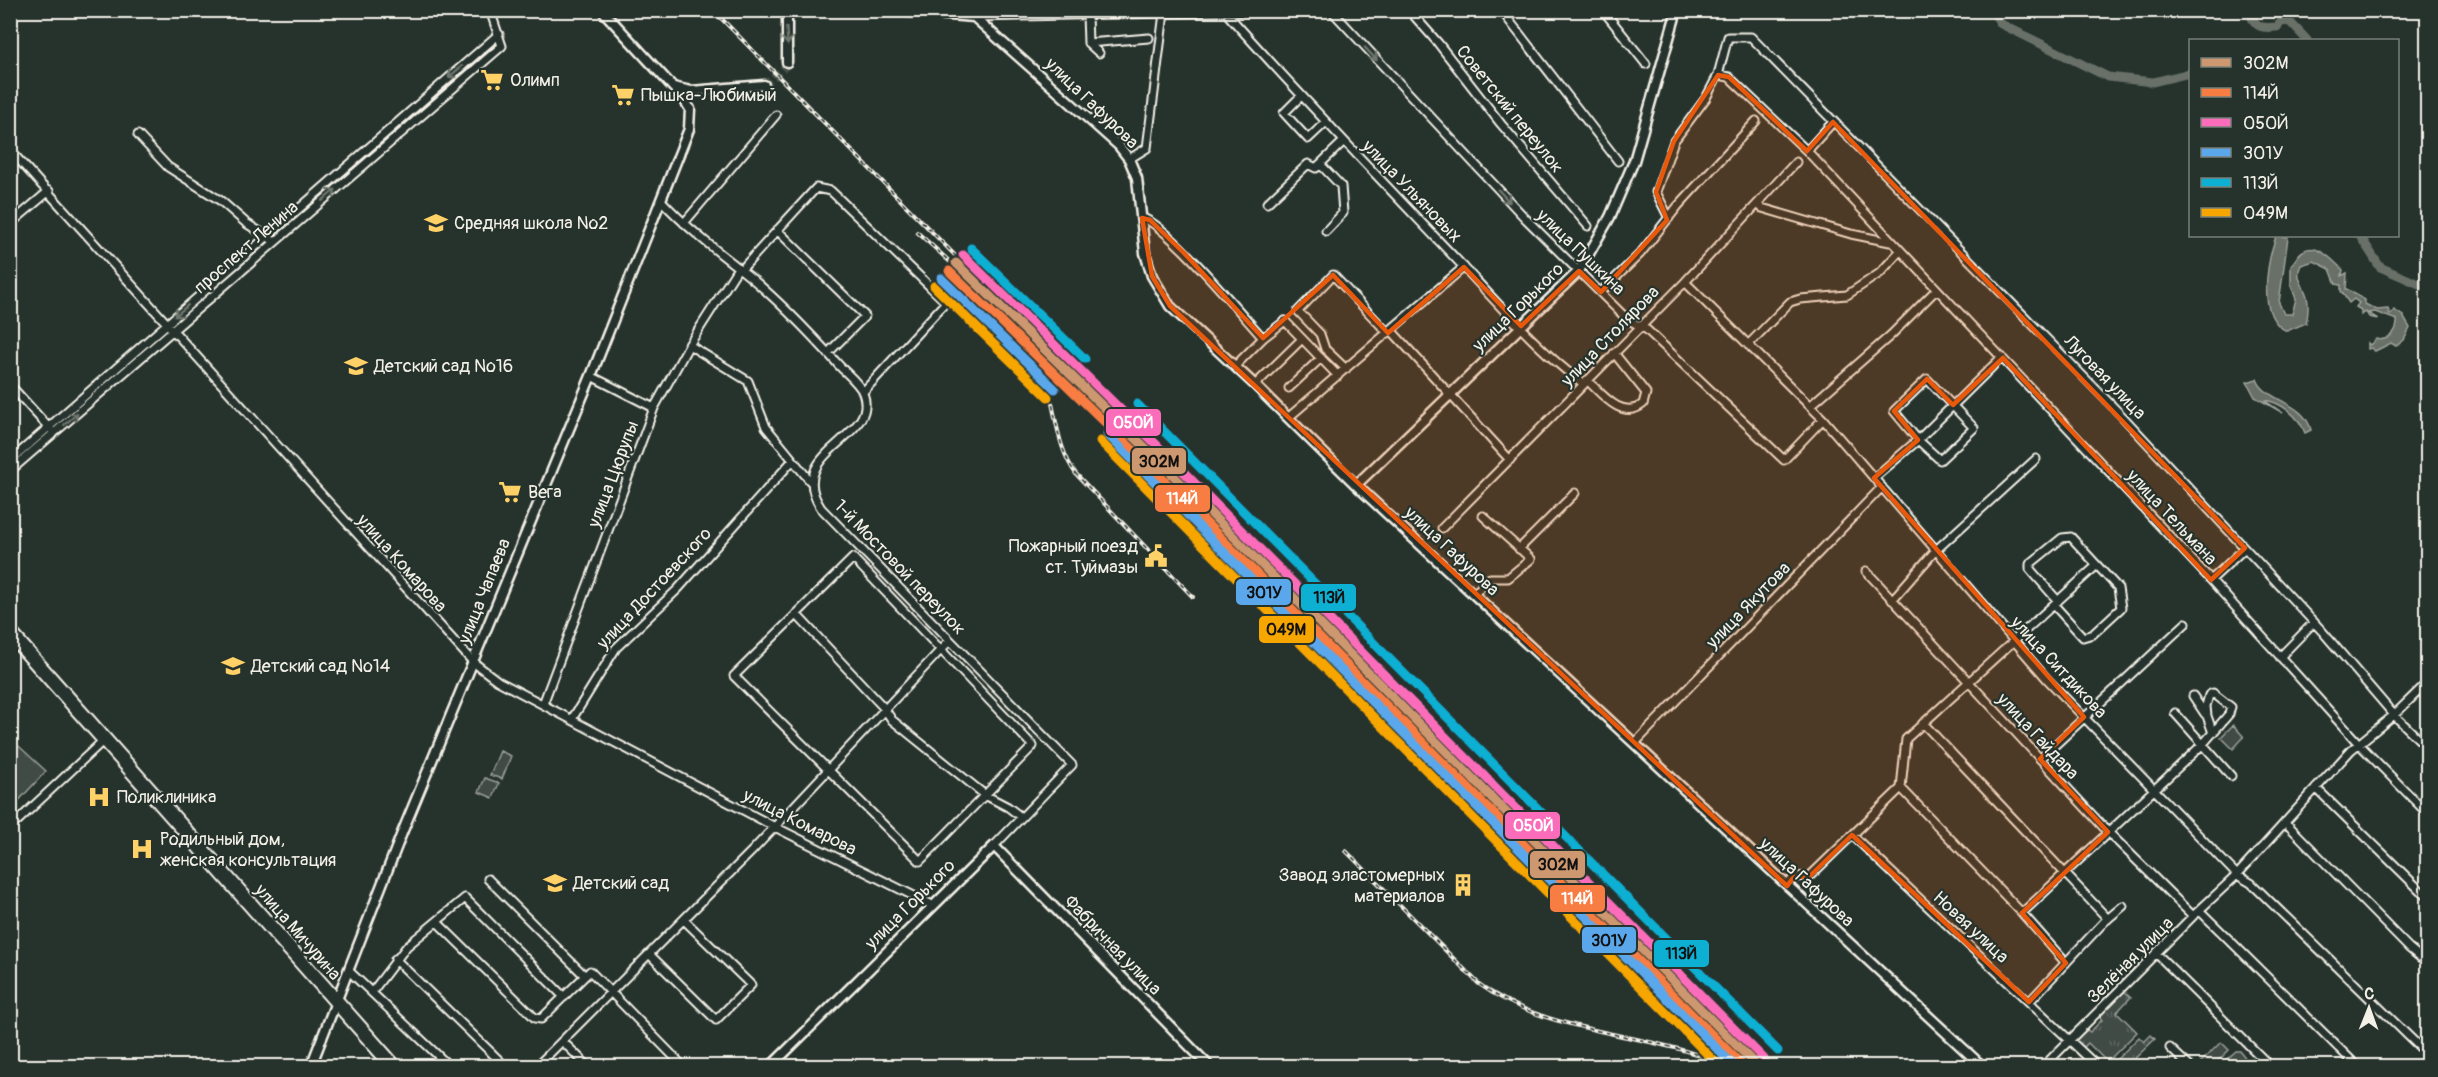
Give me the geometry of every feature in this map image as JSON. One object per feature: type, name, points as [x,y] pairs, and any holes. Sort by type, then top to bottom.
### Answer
[{"type":"main road","points":[[602,10],[673,87],[691,91],[764,85]]},
{"type":"main road","points":[[787,10],[787,62]]},
{"type":"main road","points":[[885,10],[974,17]]},
{"type":"main road","name":"улица Горького","points":[[1356,485],[1451,397],[1579,271],[1610,217],[1634,161],[1677,10]]},
{"type":"main road","name":"улица Гафурова","points":[[974,17],[1119,146],[1129,159],[1137,178],[1145,253],[1152,276],[1170,306],[1255,385],[1356,485],[1982,1066]]},
{"type":"main road","name":"улица Чапаева","points":[[311,1066],[402,833],[591,376],[689,129],[690,110],[673,87]]},
{"type":"main road","name":"улица Горького","points":[[771,1066],[993,846]]},
{"type":"main road","name":"Фабричная улица","points":[[993,846],[1209,1066]]},
{"type":"street","points":[[490,10],[499,34]]},
{"type":"street","points":[[974,17],[1310,10]]},
{"type":"street","name":"улица Пушкина","points":[[1331,10],[1510,202],[1600,292],[1628,319],[1641,326],[1784,460],[1823,419]]},
{"type":"street","name":"Советский переулок","points":[[1409,10],[1438,43],[1501,124],[1588,226]]},
{"type":"street","points":[[1501,10],[1618,161]]},
{"type":"street","points":[[1603,10],[1646,64]]},
{"type":"street","name":"улица Ульяновых","points":[[1229,11],[1229,16],[1326,123],[1568,373],[1586,382],[1620,408],[1631,410],[1643,404],[1646,393],[1614,353]]},
{"type":"street","points":[[1129,159],[1147,148],[1164,12]]},
{"type":"street","points":[[1087,14],[1088,43],[1099,53]]},
{"type":"street","name":"проспект Ленина","points":[[10,461],[51,430],[173,330],[502,46],[499,34],[167,324],[51,430],[10,471]]},
{"type":"street","name":"Луговая улица","points":[[1718,75],[1728,37],[1751,37],[2031,321],[2314,622],[2394,715],[2427,748]]},
{"type":"street","points":[[1088,43],[1149,38]]},
{"type":"street","points":[[1668,218],[1656,192],[1674,141],[1706,98],[1718,75]]},
{"type":"street","name":"улица Тельмана","points":[[1718,75],[1729,76],[1807,151],[2211,580],[2359,744],[2427,814]]},
{"type":"street","points":[[1301,96],[1284,113],[1308,139],[1326,123]]},
{"type":"street","points":[[684,224],[776,115]]},
{"type":"street","points":[[1600,292],[1640,254],[1668,218],[1756,121]]},
{"type":"street","points":[[1807,151],[1833,122]]},
{"type":"street","points":[[138,135],[168,167],[275,242]]},
{"type":"street","points":[[1267,203],[1308,164],[1316,168],[1344,141]]},
{"type":"street","name":"улица Комарова","points":[[10,150],[473,662],[498,681],[775,827],[932,905]]},
{"type":"street","name":"улица Столярова","points":[[1442,528],[1685,282],[1796,162]]},
{"type":"street","points":[[1320,164],[1341,186],[1343,213],[1326,231]]},
{"type":"street","name":"улица Цюрупы","points":[[543,704],[654,408],[689,345],[739,268],[816,188],[831,191],[946,302],[863,392]]},
{"type":"street","points":[[10,224],[49,191]]},
{"type":"street","points":[[661,200],[684,224],[739,268],[828,353],[863,392],[865,408],[859,420],[818,464],[810,481]]},
{"type":"street","points":[[1758,204],[1762,208],[1814,224],[1892,242]]},
{"type":"street","points":[[1142,218],[1150,220],[1184,253],[1263,338]]},
{"type":"street","points":[[777,230],[865,316],[828,353]]},
{"type":"street","points":[[1748,345],[1790,302],[1847,295],[1880,273],[1900,251]]},
{"type":"street","points":[[1288,417],[1464,267]]},
{"type":"street","points":[[1346,369],[1325,349],[1320,334],[1298,311],[1333,275],[1510,460]]},
{"type":"street","name":"улица Ситдикова","points":[[1685,282],[1823,419],[2013,641],[2152,789],[2237,875],[2251,884],[2427,1055]]},
{"type":"street","points":[[1810,406],[1892,335],[1937,289]]},
{"type":"street","points":[[1235,366],[1263,338],[1285,321],[1338,376]]},
{"type":"street","points":[[1255,385],[1302,339]]},
{"type":"street","name":"1-й Мостовой переулок","points":[[689,345],[748,381],[766,427],[810,481],[813,495],[821,508],[1072,765]]},
{"type":"street","points":[[1874,478],[1918,440],[2002,357]]},
{"type":"street","points":[[1289,388],[1321,358]]},
{"type":"street","points":[[591,376],[654,408]]},
{"type":"street","points":[[1927,379],[1953,405],[1974,428],[1940,460],[1918,440],[1894,411],[1927,379]]},
{"type":"street","points":[[10,385],[51,430]]},
{"type":"street","points":[[1892,600],[1935,551],[2036,459]]},
{"type":"street","name":"улица Достоевского","points":[[572,719],[616,648],[678,589],[793,460]]},
{"type":"street","name":"улица Якутова","points":[[1635,743],[1882,487]]},
{"type":"street","points":[[1519,549],[1575,493]]},
{"type":"street","points":[[1474,594],[1490,578],[1508,578],[1531,559],[1483,516]]},
{"type":"street","points":[[2071,537],[2118,588],[2121,608],[2093,634],[2083,637],[2056,603],[2030,569],[2030,564],[2062,538],[2071,537]]},
{"type":"street","points":[[2211,580],[2245,548]]},
{"type":"street","points":[[853,558],[941,650],[1033,746],[920,861],[734,676],[853,558]]},
{"type":"street","points":[[1786,885],[1794,878],[1810,876],[1901,788],[1906,739],[2096,566]]},
{"type":"street","name":"улица Гайдара","points":[[1866,572],[2108,832],[2357,1066]]},
{"type":"street","points":[[796,614],[884,708],[892,720],[985,795],[1021,817]]},
{"type":"street","points":[[2280,657],[2314,622]]},
{"type":"street","points":[[2040,759],[2186,623]]},
{"type":"street","name":"улица Мичурина","points":[[10,628],[104,740],[389,1066]]},
{"type":"street","name":"улица Мичурина","points":[[10,638],[104,740]]},
{"type":"street","points":[[537,1066],[775,827],[950,640]]},
{"type":"street","name":"Зелёная улица","points":[[2044,1066],[2237,875],[2359,744],[2394,715],[2427,682]]},
{"type":"street","points":[[2022,912],[2203,744],[2229,714],[2231,707],[2213,693],[2207,699],[2207,716]]},
{"type":"street","points":[[2193,696],[2207,716],[2213,733]]},
{"type":"street","points":[[2175,713],[2232,776]]},
{"type":"street","points":[[1923,723],[2108,919]]},
{"type":"street","points":[[10,828],[104,740]]},
{"type":"street","name":"улица Горького","points":[[993,846],[1072,765]]},
{"type":"street","points":[[1901,788],[2022,912],[2066,963]]},
{"type":"street","points":[[2316,788],[2427,898]]},
{"type":"street","points":[[2285,822],[2409,948],[2421,958],[2427,959]]},
{"type":"street","name":"Новая улица","points":[[1852,835],[2097,1066]]},
{"type":"street","points":[[488,879],[587,974],[610,992],[683,1066]]},
{"type":"street","points":[[372,992],[395,959],[411,942],[465,898],[564,997]]},
{"type":"street","points":[[2029,1002],[2123,906]]},
{"type":"street","points":[[650,954],[716,1020],[751,985],[684,920]]},
{"type":"street","points":[[437,922],[535,1018],[541,1019],[587,974]]},
{"type":"street","points":[[2157,954],[2270,1066]]},
{"type":"street","points":[[395,959],[505,1066]]},
{"type":"street","points":[[349,971],[449,1066]]},
{"type":"street","name":"улица Мичурина","points":[[336,1004],[398,1066]]},
{"type":"street","points":[[562,1041],[588,1066]]},
{"type":"street","points":[[2170,1048],[2189,1066]]},
{"type":"highlighted area","points":[[1718,75],[1729,77],[1807,151],[1833,122],[2245,548],[2211,580],[2003,358],[1953,405],[1927,379],[1894,411],[1918,440],[1874,478],[2084,717],[2040,759],[2108,832],[2022,913],[2066,963],[2029,1002],[1852,835],[1810,876],[1794,877],[1787,886],[1170,306],[1152,276],[1142,218],[1150,220],[1184,253],[1263,338],[1333,275],[1388,333],[1464,267],[1521,326],[1579,271],[1601,292],[1667,220],[1656,192],[1674,141]]},
{"type":"green space","points":[[2233,725],[2244,737],[2233,749],[2221,737]]},
{"type":"green space","points":[[10,738],[46,771],[11,809],[10,809]]},
{"type":"green space","points":[[500,751],[511,756],[502,779],[490,775]]},
{"type":"green space","points":[[485,778],[499,783],[493,798],[479,792]]},
{"type":"green space","points":[[2124,991],[2131,997],[2117,1012],[2137,1032],[2107,1062],[2088,1043],[2082,1049],[2074,1041],[2087,1030],[2090,1032],[2102,1020],[2099,1016]]},
{"type":"green space","points":[[2151,1035],[2155,1039],[2127,1066],[2111,1065],[2139,1037],[2144,1042]]},
{"type":"green space","points":[[2221,1042],[2229,1050],[2213,1066],[2201,1066],[2199,1064]]},
{"type":"green space","points":[[2236,1051],[2240,1051],[2250,1064],[2247,1066],[2219,1066]]},
{"type":"shaded area","points":[[2276,237],[2288,237],[2279,303],[2284,314],[2292,314],[2296,299],[2291,285],[2291,265],[2303,251],[2314,249],[2325,254],[2343,270],[2342,276],[2347,273],[2346,289],[2365,300],[2365,304],[2377,310],[2388,309],[2390,315],[2394,310],[2403,316],[2410,328],[2404,340],[2396,346],[2391,343],[2375,351],[2368,349],[2368,343],[2370,345],[2376,339],[2383,339],[2393,333],[2397,320],[2375,312],[2368,313],[2378,319],[2369,317],[2366,312],[2361,315],[2361,310],[2356,307],[2359,303],[2354,299],[2349,303],[2341,291],[2341,285],[2336,284],[2330,269],[2314,261],[2301,265],[2299,270],[2299,278],[2308,300],[2306,323],[2287,331],[2277,324],[2268,302],[2267,274]]},
{"type":"shaded area","points":[[2257,379],[2267,392],[2301,413],[2311,430],[2305,433],[2294,416],[2283,407],[2264,400],[2283,413],[2255,397],[2247,382]]},
{"type":"waterway","points":[[1992,10],[2001,24],[2108,77],[2153,82],[2189,73]]},
{"type":"waterway","points":[[2258,10],[2252,18],[2260,26],[2277,27],[2282,21],[2290,22],[2306,39]]},
{"type":"waterway","points":[[2361,237],[2380,267],[2428,288]]},
{"type":"tunnel","points":[[764,85],[785,67],[787,62]]},
{"type":"railway","points":[[713,10],[1004,305],[1122,419]]},
{"type":"railway","points":[[917,232],[959,270]]},
{"type":"railway","points":[[988,299],[1035,357],[1049,390],[1064,451],[1076,474],[1193,597]]},
{"type":"railway","points":[[1346,851],[1479,984],[1507,1001],[1568,1024],[1665,1045],[1727,1066]]},
{"type":"railway","points":[[1676,997],[1747,1066]]},
{"type":"transit line","name":"113Й","points":[[971,248],[1085,359]]},
{"type":"transit line","name":"050Й","points":[[963,255],[1166,454],[1764,1059]]},
{"type":"transit line","name":"302М","points":[[956,263],[1159,461],[1757,1066]]},
{"type":"transit line","name":"114Й","points":[[949,271],[1152,468],[1743,1066]]},
{"type":"transit line","name":"301У","points":[[941,278],[1055,389]]},
{"type":"transit line","name":"049М","points":[[934,286],[1048,397]]},
{"type":"transit line","name":"113Й","points":[[1137,404],[1778,1051]]},
{"type":"transit line","name":"301У","points":[[1107,434],[1734,1066]]},
{"type":"transit line","name":"049М","points":[[1100,441],[1719,1066]]},
{"type":"place","name":"Олимп","points":[[492,80]]},
{"type":"place","name":"Пышка-Любимый","points":[[623,95]]},
{"type":"place","name":"Средняя школа №2","points":[[436,223]]},
{"type":"place","name":"Детский сад №16","points":[[356,366]]},
{"type":"place","name":"Вега","points":[[510,492]]},
{"type":"place","name":"Пожарный поезд ст. Туймазы","points":[[1156,556]]},
{"type":"place","name":"Детский сад №14","points":[[233,666]]},
{"type":"place","name":"Поликлиника","points":[[99,797]]},
{"type":"place","name":"Родильный дом, женская консультация","points":[[142,849]]},
{"type":"place","name":"Детский сад","points":[[555,883]]},
{"type":"place","name":"Завод эластомерных материалов","points":[[1463,885]]}]
